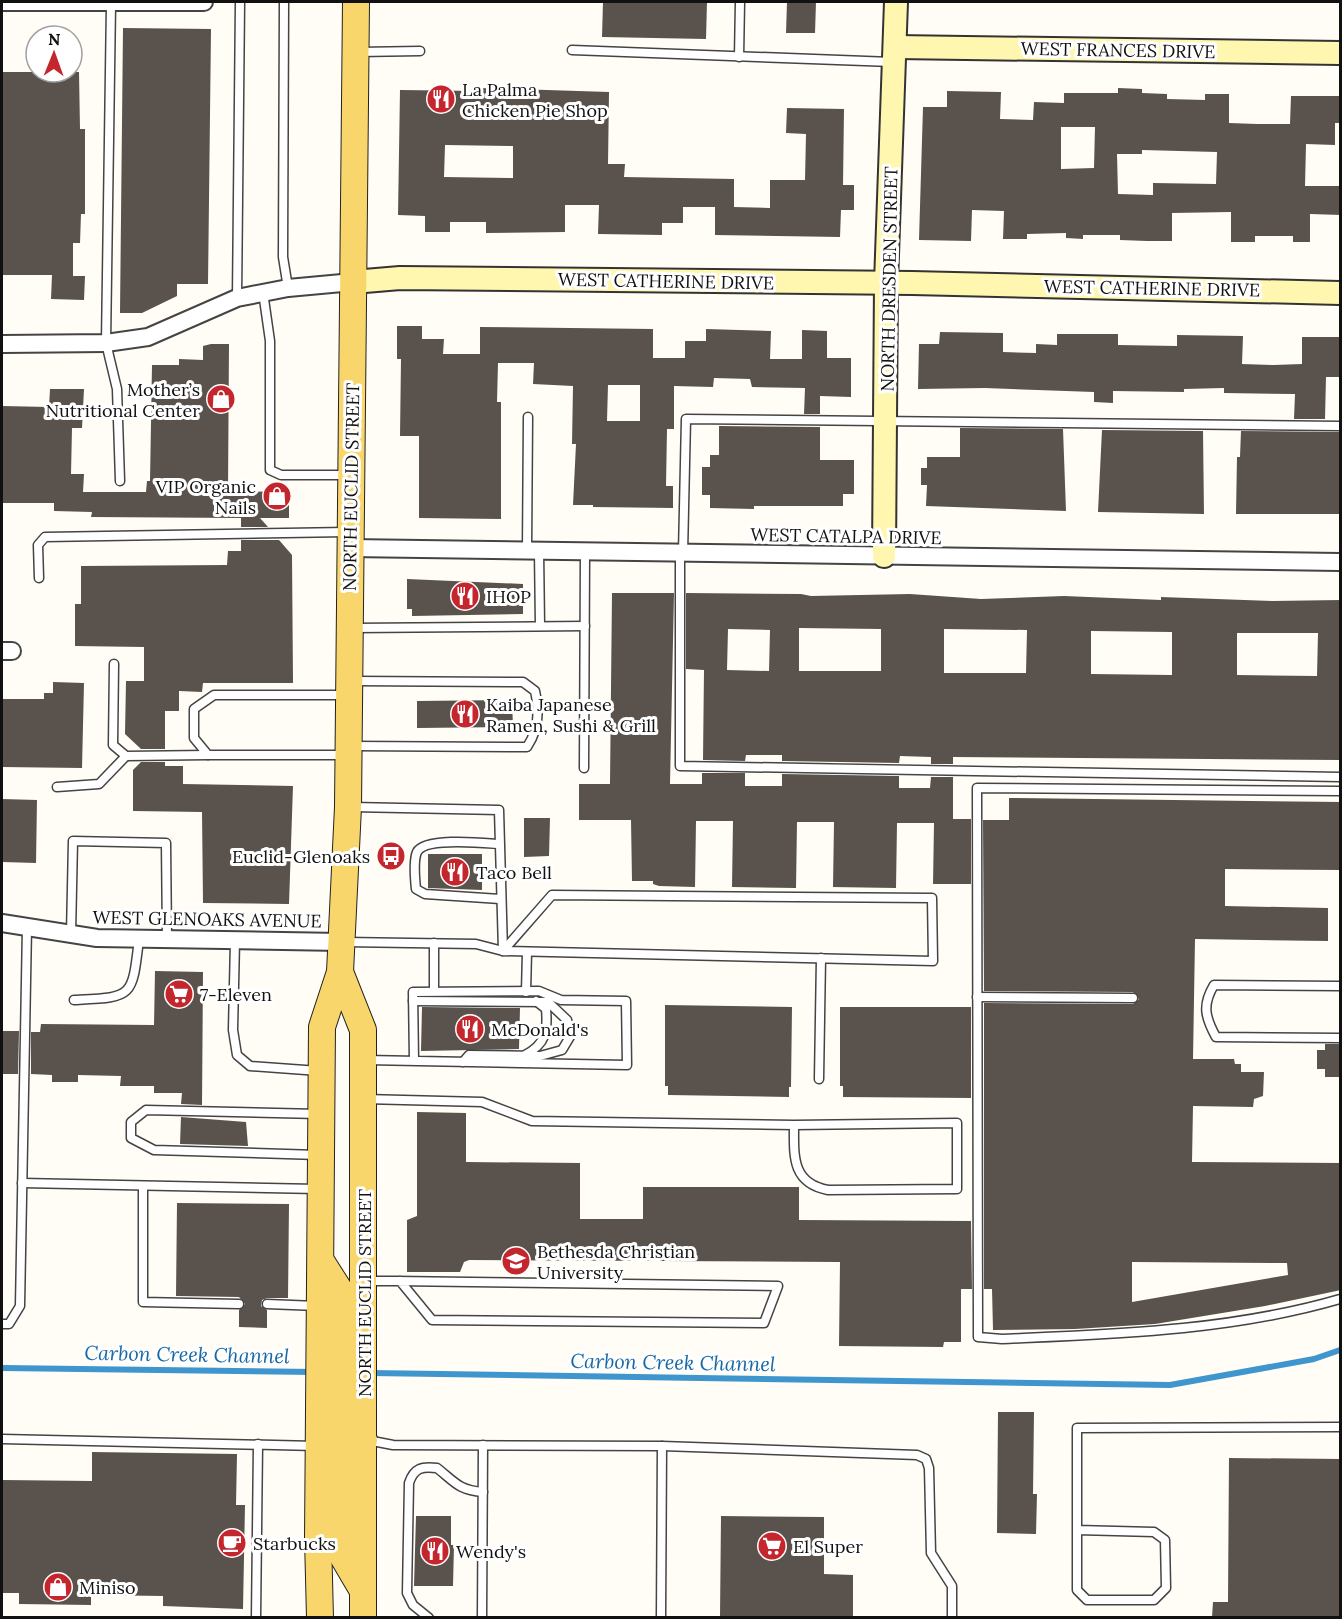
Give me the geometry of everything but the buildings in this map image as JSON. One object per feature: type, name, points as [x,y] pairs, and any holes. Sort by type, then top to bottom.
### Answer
[{"type":"main road","name":"NORTH EUCLID STREET","points":[[356,2],[348,807],[339,972],[322,1027],[320,1306],[342,1335],[342,1403],[364,1440],[363,1617]]},
{"type":"main road","name":"NORTH EUCLID STREET","points":[[320,1617],[318,1539],[320,1446],[342,1403],[342,1335],[364,1281],[363,1030],[339,972]]},
{"type":"main road","points":[[321,1261],[342,1294],[342,1335]]},
{"type":"main road","points":[[320,1446],[333,1446],[339,1451],[343,1557],[363,1591]]},
{"type":"street","points":[[2,2],[111,4],[204,2]]},
{"type":"street","name":"NORTH DRESDEN STREET","points":[[884,556],[886,284],[896,2]]},
{"type":"street","name":"WEST FRANCES DRIVE","points":[[895,55],[1341,53]]},
{"type":"street","name":"WEST CATHERINE DRIVE","points":[[2,344],[106,343],[148,336],[237,298],[263,292],[400,278],[1341,293]]},
{"type":"street","name":"WEST CATALPA DRIVE","points":[[351,540],[533,551],[1341,562]]},
{"type":"street","name":"WEST GLENOAKS AVENUE","points":[[2,923],[97,939],[341,942]]},
{"type":"lane","points":[[237,298],[240,2]]},
{"type":"lane","points":[[285,2],[284,257],[288,288]]},
{"type":"lane","points":[[739,57],[740,2]]},
{"type":"lane","points":[[111,4],[106,343],[117,389],[120,481]]},
{"type":"lane","points":[[572,50],[739,57],[895,55]]},
{"type":"lane","points":[[356,52],[420,51]]},
{"type":"lane","points":[[263,292],[270,341],[270,470],[281,475],[351,475]]},
{"type":"lane","points":[[528,417],[533,551],[540,626]]},
{"type":"lane","points":[[1341,426],[886,423],[686,419],[680,766],[1341,777]]},
{"type":"lane","points":[[39,578],[38,545],[45,537],[351,540]]},
{"type":"lane","points":[[584,768],[585,552]]},
{"type":"lane","points":[[350,628],[585,626]]},
{"type":"lane","points":[[114,664],[113,745],[126,756],[208,755],[527,747],[536,734],[538,704],[535,691],[523,682],[214,695],[194,709],[194,738],[208,755]]},
{"type":"lane","points":[[57,787],[99,784],[126,756]]},
{"type":"lane","points":[[1341,791],[977,788],[978,1337],[1002,1339],[1164,1332],[1297,1312],[1341,1299]]},
{"type":"lane","points":[[348,807],[499,810],[503,951]]},
{"type":"lane","points":[[71,934],[73,842],[166,843],[167,940]]},
{"type":"lane","points":[[499,844],[450,842],[423,846],[417,852],[415,877],[416,889],[425,894],[500,899]]},
{"type":"lane","points":[[341,942],[477,944],[503,951],[933,961],[932,898],[552,895],[503,951]]},
{"type":"lane","points":[[2,1324],[9,1324],[20,1306],[27,927]]},
{"type":"lane","points":[[74,1000],[118,998],[127,993],[134,980],[139,939]]},
{"type":"lane","points":[[235,941],[233,1030],[237,1056],[250,1066],[322,1071]]},
{"type":"lane","points":[[434,943],[434,991]]},
{"type":"lane","points":[[526,992],[527,951]]},
{"type":"lane","points":[[819,1079],[821,958]]},
{"type":"lane","points":[[1341,986],[1214,985],[1206,999],[1208,1021],[1216,1037],[1341,1038]]},
{"type":"lane","points":[[363,1060],[464,1062],[627,1065],[626,1001],[561,1000],[539,991],[413,992],[414,1061]]},
{"type":"lane","points":[[977,997],[1133,998]]},
{"type":"lane","points":[[413,1001],[548,1002],[567,1020],[571,1035],[562,1050],[540,1056],[469,1055],[464,1062]]},
{"type":"lane","points":[[522,1056],[537,1049],[548,1029],[546,1009],[535,1001]]},
{"type":"lane","points":[[364,1099],[482,1102],[532,1121],[794,1125],[957,1123],[957,1189],[828,1190],[815,1188],[800,1176],[795,1151],[794,1125]]},
{"type":"lane","points":[[321,1114],[146,1110],[131,1122],[131,1138],[154,1150],[321,1155]]},
{"type":"lane","points":[[22,1183],[321,1189]]},
{"type":"lane","points":[[143,1186],[143,1302],[239,1304]]},
{"type":"lane","points":[[364,1281],[400,1281],[778,1287],[764,1323],[432,1320],[400,1281]]},
{"type":"lane","points":[[267,1305],[320,1306]]},
{"type":"lane","points":[[1077,1530],[1154,1532],[1165,1540],[1166,1588],[1154,1600],[1087,1600],[1077,1590],[1077,1530],[1077,1428],[1341,1427]]},
{"type":"lane","points":[[2,1439],[320,1446]]},
{"type":"lane","points":[[364,1440],[393,1445],[662,1446],[917,1455],[927,1459],[931,1553],[952,1586],[952,1617]]},
{"type":"lane","points":[[256,1617],[258,1444]]},
{"type":"lane","points":[[482,1617],[483,1445]]},
{"type":"lane","points":[[661,1617],[662,1446]]},
{"type":"lane","points":[[429,1617],[413,1605],[407,1593],[409,1483],[412,1473],[420,1468],[437,1468],[453,1483],[467,1491],[483,1492]]},
{"type":"waterway","name":"Carbon Creek Channel","points":[[370,1373],[1170,1385],[1314,1359],[1340,1350]]},
{"type":"waterway","name":"Carbon Creek Channel","points":[[2,1368],[315,1372]]},
{"type":"place","name":"La Palma Chicken Pie Shop","points":[[441,99]]},
{"type":"place","name":"Mother’s Nutritional Center","points":[[221,399]]},
{"type":"place","name":"VIP Organic Nails","points":[[277,496]]},
{"type":"place","name":"IHOP","points":[[465,596]]},
{"type":"place","name":"Kaiba Japanese Ramen, Sushi & Grill","points":[[465,714]]},
{"type":"place","name":"Euclid-Glenoaks","points":[[391,856]]},
{"type":"place","name":"Taco Bell","points":[[455,872]]},
{"type":"place","name":"7-Eleven","points":[[179,994]]},
{"type":"place","name":"McDonald's","points":[[470,1029]]},
{"type":"place","name":"Bethesda Christian University","points":[[516,1261]]},
{"type":"place","name":"Starbucks","points":[[232,1543]]},
{"type":"place","name":"El Super","points":[[772,1546]]},
{"type":"place","name":"Wendy's","points":[[435,1551]]},
{"type":"place","name":"Miniso","points":[[58,1587]]}]
